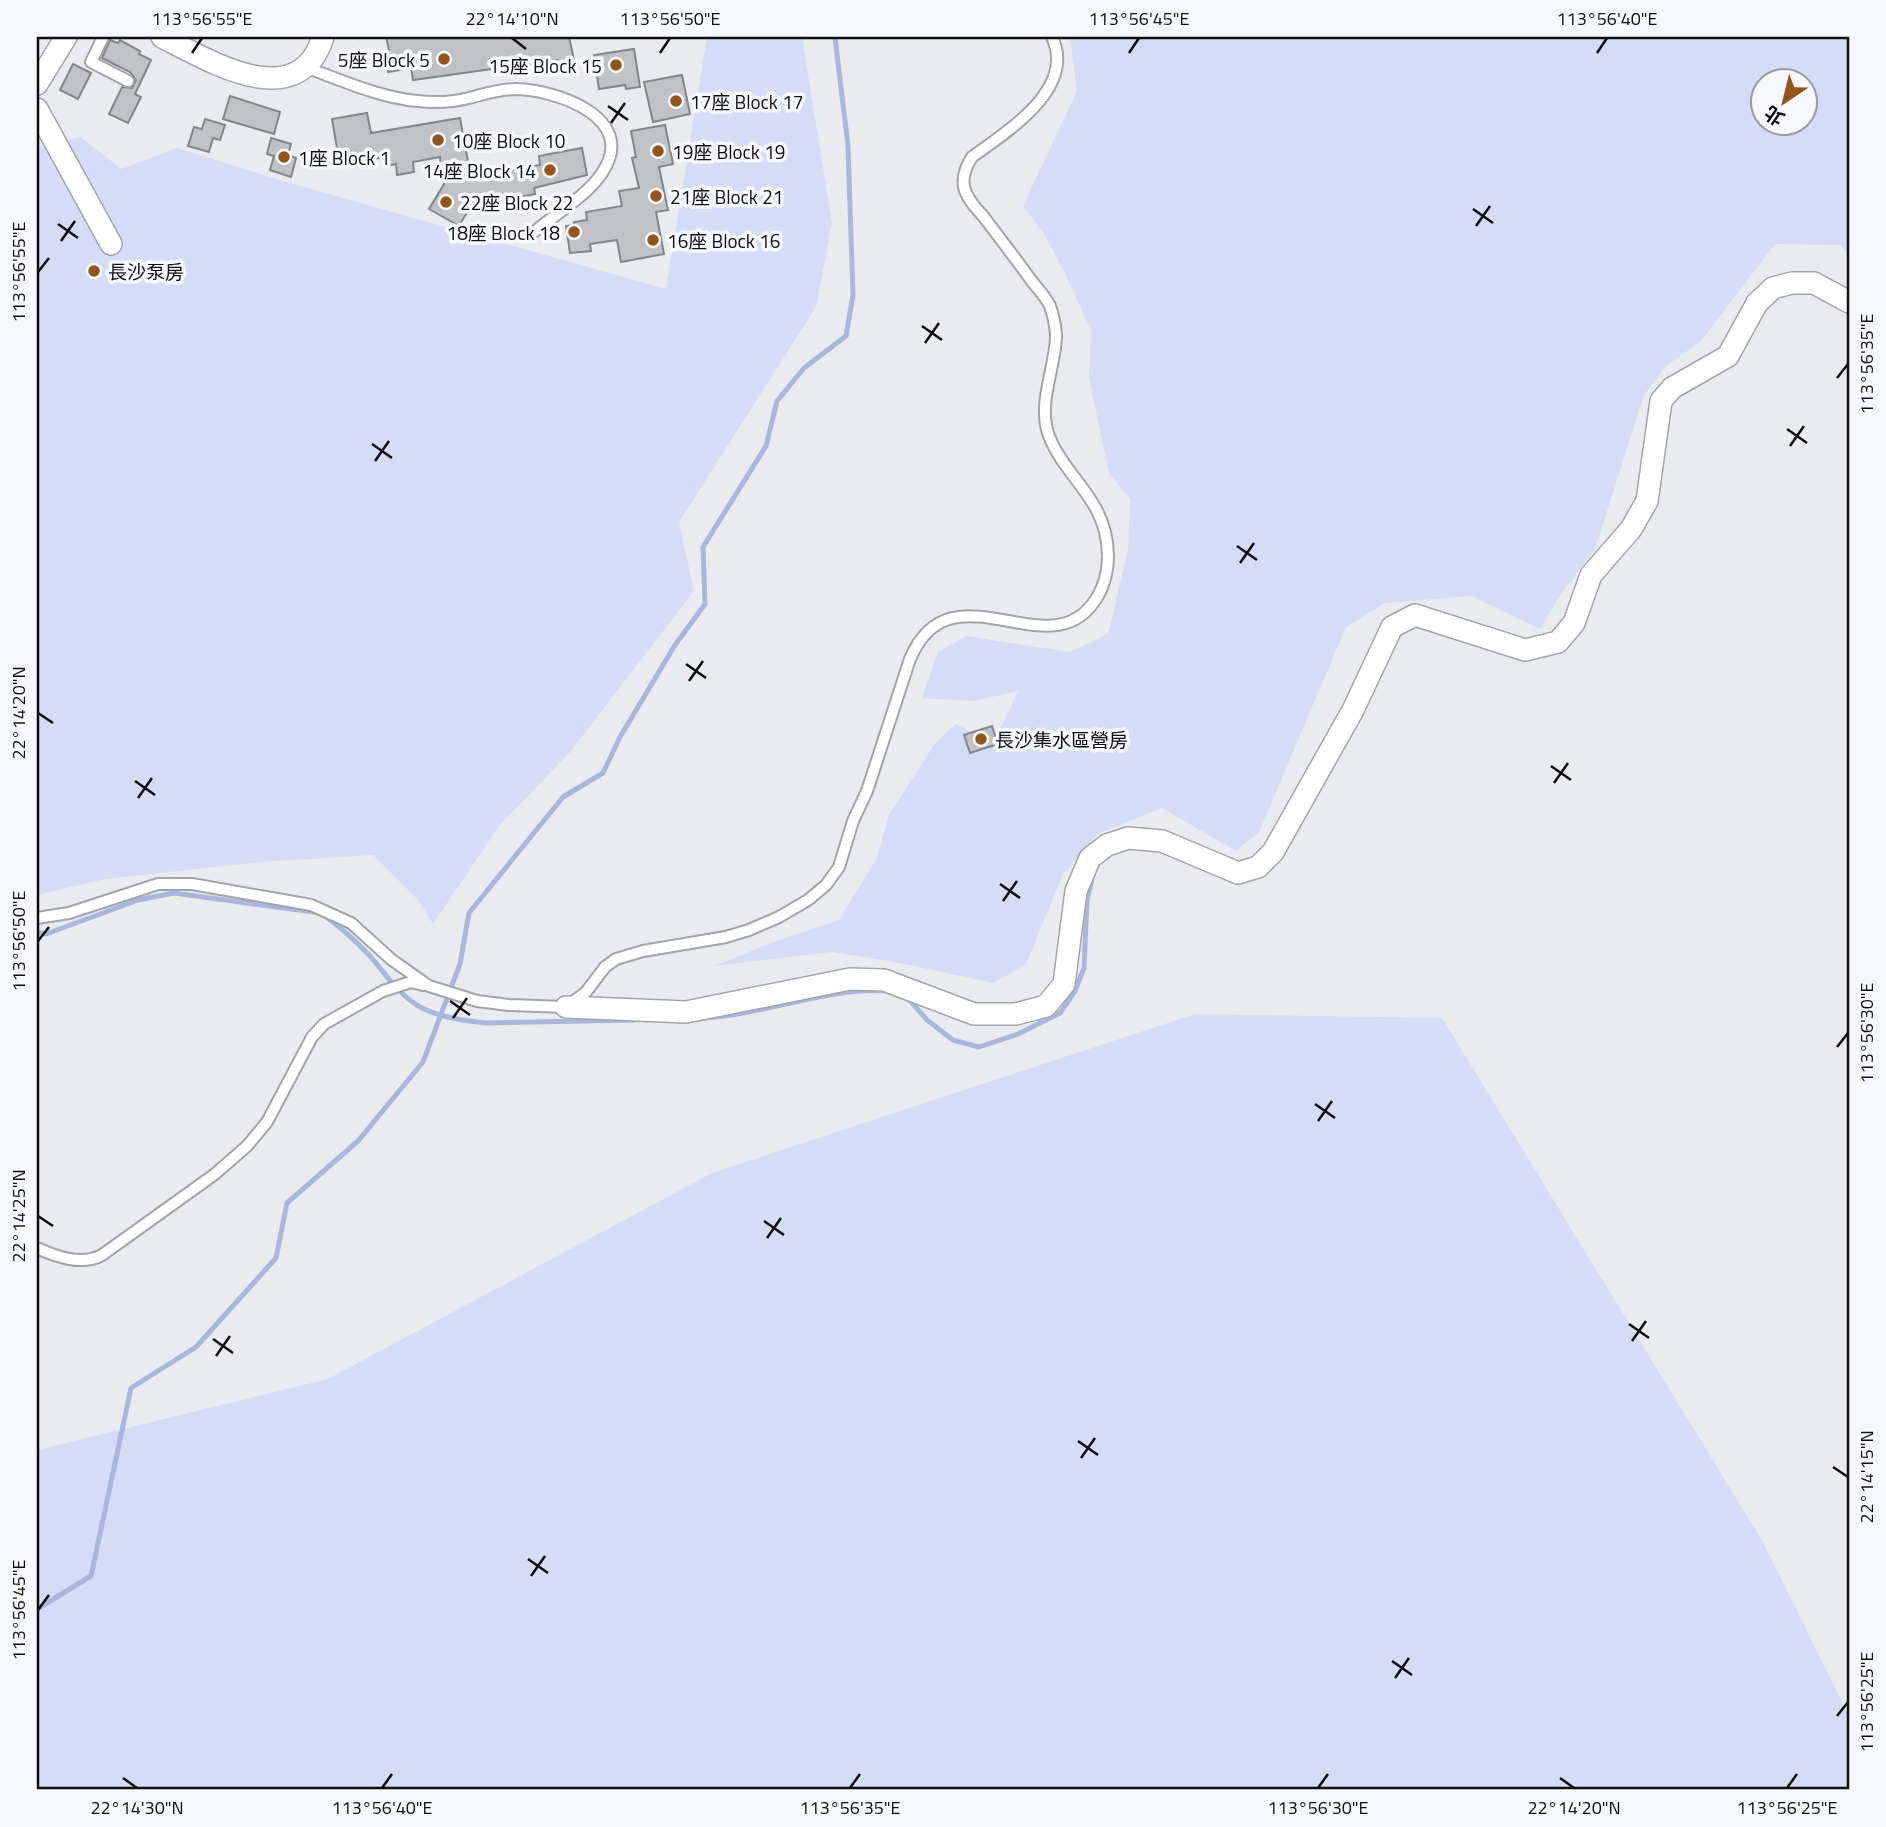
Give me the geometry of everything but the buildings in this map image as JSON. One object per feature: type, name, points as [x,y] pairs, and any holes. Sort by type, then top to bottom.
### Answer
[{"type":"street","points":[[37,84],[66,37]]},
{"type":"street","points":[[163,37],[220,64],[264,80],[293,75],[305,67],[315,56],[323,37]]},
{"type":"street","points":[[37,109],[111,244]]},
{"type":"street","points":[[566,1007],[686,1012],[850,979],[884,981],[974,1014],[1016,1014],[1045,1006],[1064,984],[1076,891],[1090,858],[1107,845],[1128,838],[1162,841],[1238,873],[1258,867],[1273,852],[1353,710],[1392,627],[1415,615],[1525,650],[1558,642],[1574,623],[1591,575],[1631,529],[1647,501],[1661,401],[1672,388],[1728,356],[1757,303],[1773,288],[1792,283],[1814,283],[1849,302]]},
{"type":"lane","points":[[103,37],[90,62],[128,81]]},
{"type":"lane","points":[[37,1248],[64,1258],[92,1260],[215,1174],[247,1146],[267,1122],[312,1037],[324,1024],[383,991],[411,982],[461,996],[509,1005],[566,1007],[586,992],[605,967],[616,959],[749,930],[808,900],[826,885],[839,867],[910,659],[918,641],[932,625],[961,615],[1032,625],[1061,626],[1082,616],[1095,602],[1105,582],[1107,545],[1096,505],[1058,455],[1044,416],[1056,334],[1049,305],[983,216],[970,203],[962,185],[965,168],[972,157],[1030,112],[1051,85],[1058,59],[1052,37]]},
{"type":"lane","points":[[305,67],[406,100],[443,102],[515,89],[564,99],[590,111],[601,120],[608,133],[611,148],[608,162],[591,185],[534,232]]},
{"type":"lane","points":[[37,919],[69,913],[158,884],[192,884],[310,905],[351,923],[392,960],[433,988]]},
{"type":"shaded area","points":[[707,37],[802,37],[832,223],[816,307],[679,522],[694,591],[570,752],[499,826],[433,924],[419,901],[373,855],[260,862],[105,879],[37,895],[37,147],[81,137],[121,169],[177,148],[293,184],[666,289]]},
{"type":"shaded area","points":[[1070,37],[1849,37],[1849,254],[1840,245],[1775,244],[1701,341],[1666,366],[1644,395],[1595,549],[1561,594],[1540,629],[1471,596],[1385,603],[1346,627],[1259,832],[1236,851],[1162,808],[1097,834],[1063,874],[1026,964],[994,983],[832,952],[714,966],[773,942],[839,920],[877,858],[889,815],[936,742],[956,724],[986,740],[1002,725],[1018,691],[974,701],[922,698],[938,652],[966,636],[1070,652],[1108,634],[1128,551],[1130,499],[1109,473],[1089,378],[1091,331],[1044,234],[1023,206],[1077,91]]},
{"type":"shaded area","points":[[1195,1014],[1442,1018],[1763,1542],[1849,1716],[1849,1790],[37,1790],[37,1450],[328,1379],[712,1173]]},
{"type":"waterway","points":[[37,1609],[91,1576],[131,1388],[196,1347],[276,1258],[287,1203],[358,1141],[423,1062],[460,964],[469,913],[563,797],[603,773],[620,737],[675,645],[705,604],[703,547],[766,446],[777,401],[804,368],[846,336],[853,295],[848,146],[835,37]]},
{"type":"waterway","points":[[908,998],[927,1020],[953,1040],[979,1047],[1018,1034],[1060,1013],[1075,991],[1084,968],[1087,900],[1093,875]]},
{"type":"waterway","points":[[37,932],[46,934],[138,900],[174,893],[321,913],[359,944],[408,998],[421,1008],[439,1015],[486,1023],[633,1020]]},
{"type":"waterway","points":[[705,1018],[751,1012],[842,993],[889,991]]},
{"type":"place","name":"5座 Block 5","points":[[444,59]]},
{"type":"place","name":"15座 Block 15","points":[[616,65]]},
{"type":"place","name":"17座 Block 17","points":[[676,101]]},
{"type":"place","name":"10座 Block 10","points":[[438,140]]},
{"type":"place","name":"19座 Block 19","points":[[658,151]]},
{"type":"place","name":"1座 Block 1","points":[[284,157]]},
{"type":"place","name":"14座 Block 14","points":[[550,170]]},
{"type":"place","name":"21座 Block 21","points":[[656,196]]},
{"type":"place","name":"22座 Block 22","points":[[446,202]]},
{"type":"place","name":"18座 Block 18","points":[[574,232]]},
{"type":"place","name":"16座 Block 16","points":[[653,240]]},
{"type":"place","name":"長沙泵房","points":[[94,271]]},
{"type":"place","name":"長沙集水區營房","points":[[981,739]]}]
